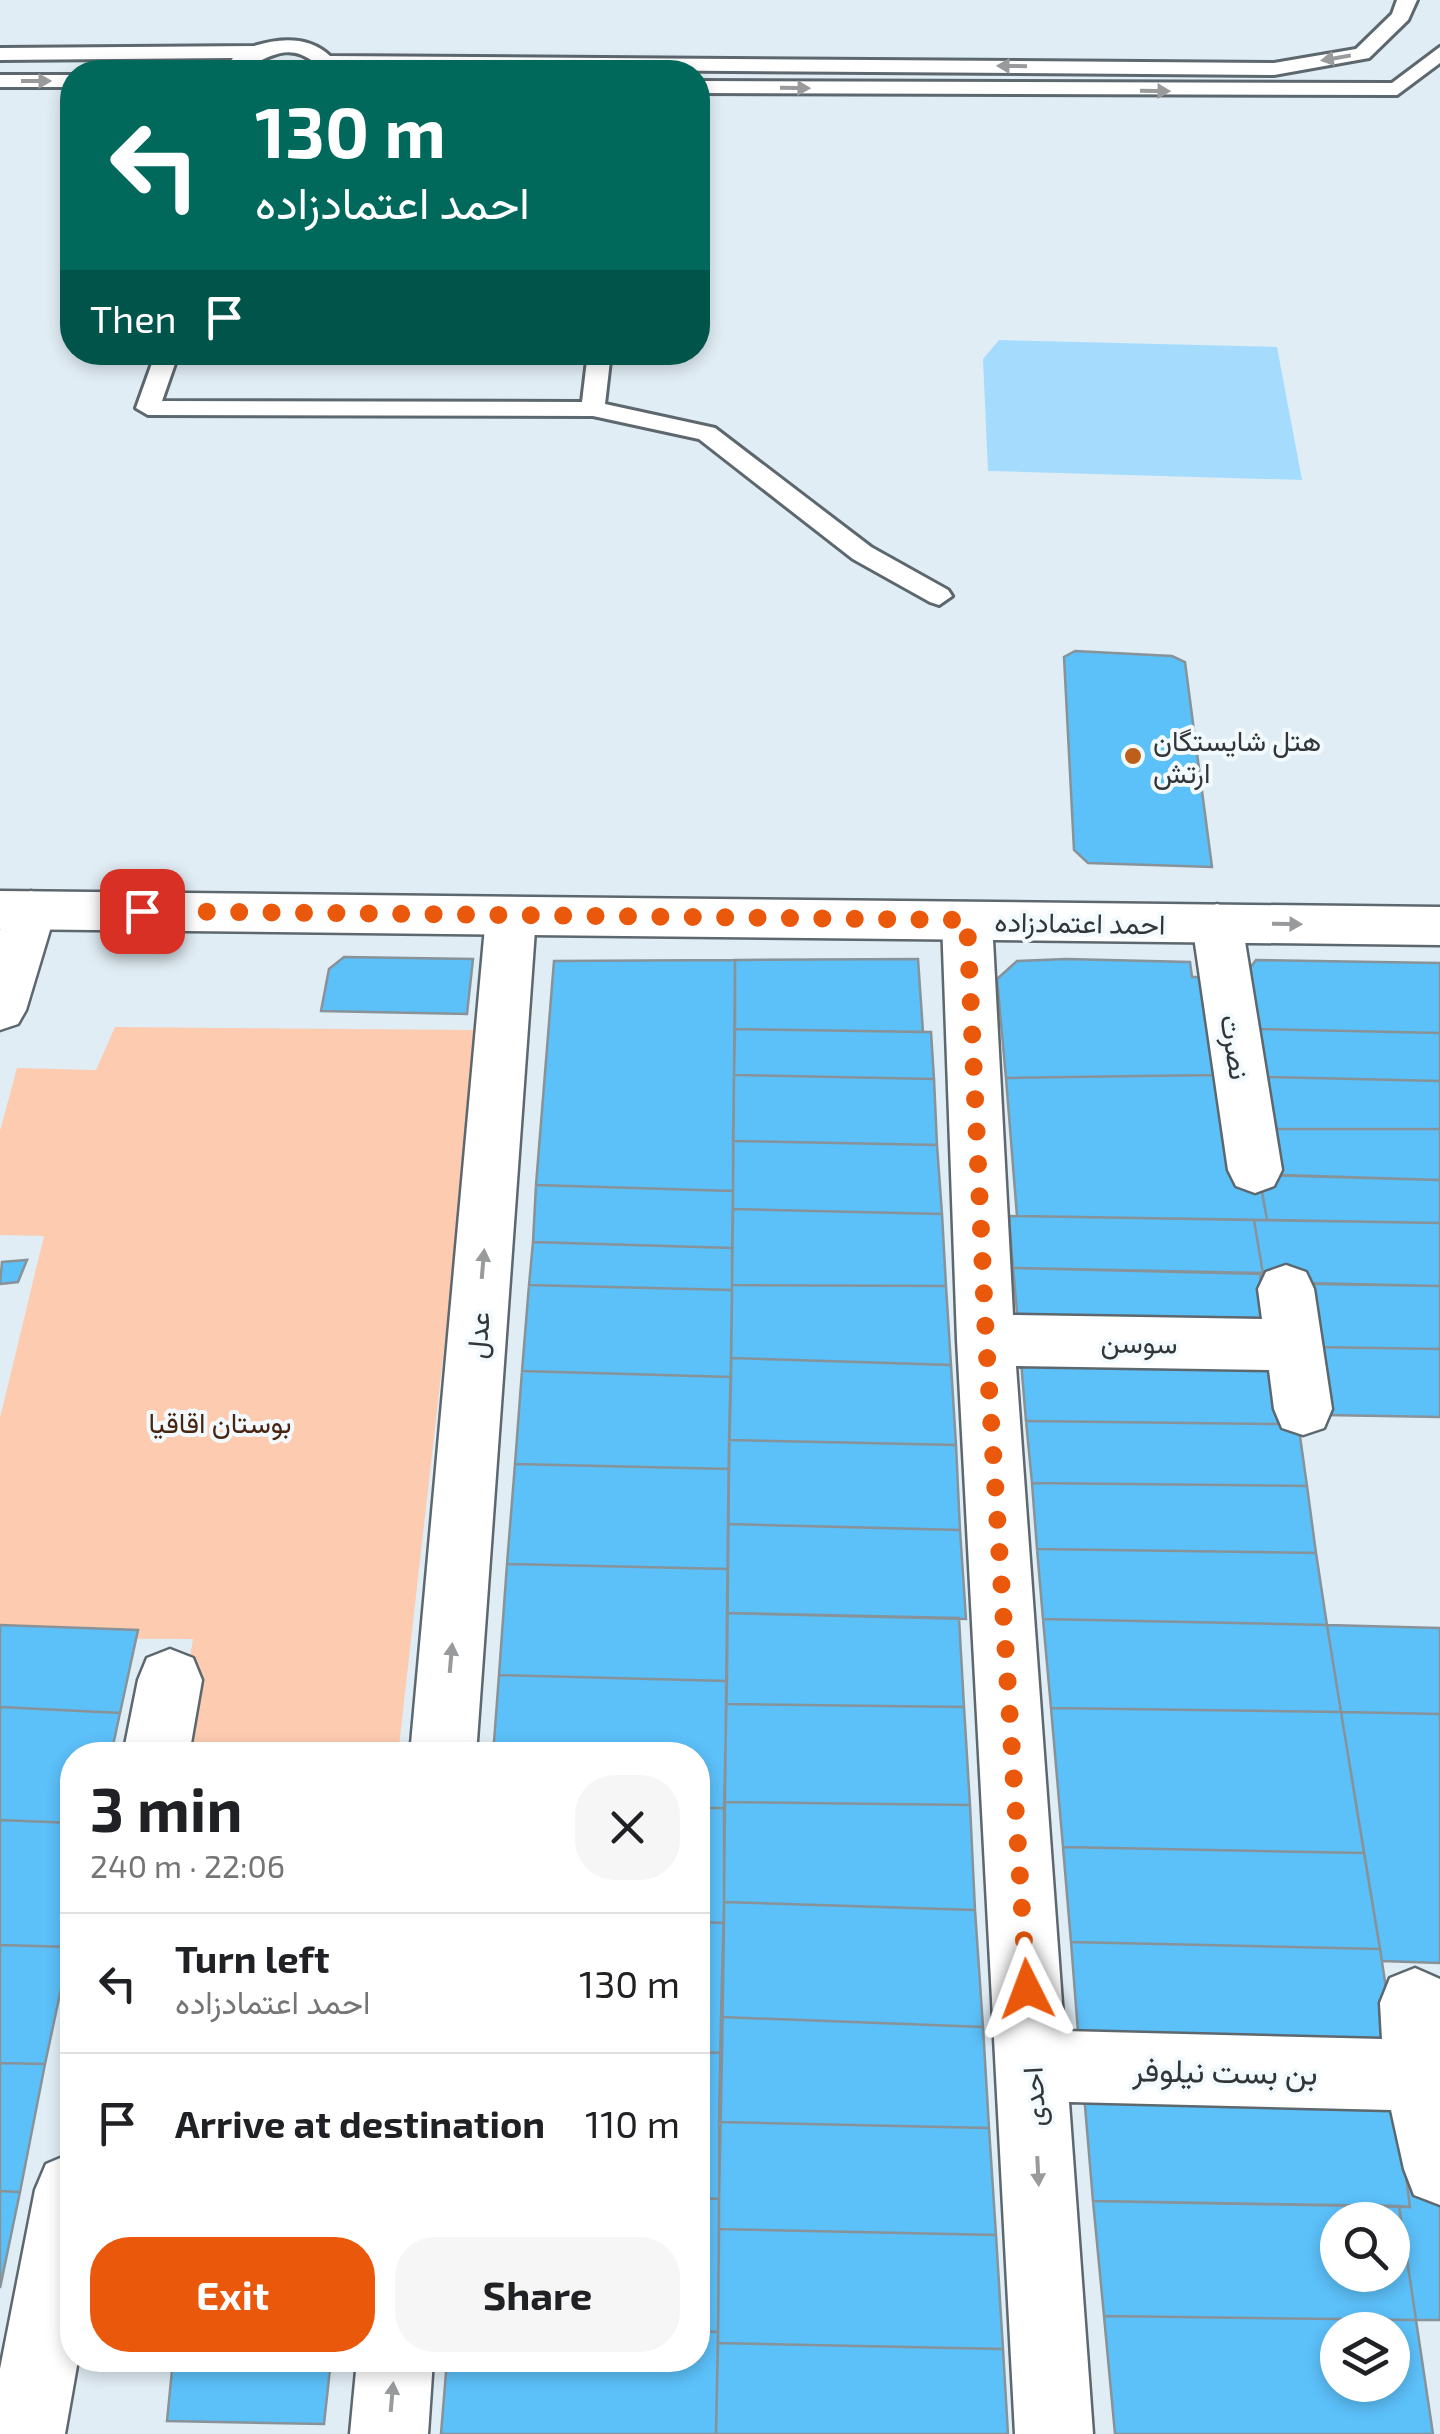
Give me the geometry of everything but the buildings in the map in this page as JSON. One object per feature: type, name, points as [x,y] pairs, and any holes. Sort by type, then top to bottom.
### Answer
[{"type":"street","name":"احمد اعتمادزاده","points":[[15,910],[1440,926]]},
{"type":"street","points":[[0,1010],[15,910]]},
{"type":"street","name":"عدل","points":[[444,1742],[511,916]]},
{"type":"street","name":"احدی","points":[[967,920],[986,1340],[1054,2434]]},
{"type":"street","name":"نصرت","points":[[1217,923],[1256,1170]]},
{"type":"street","points":[[1286,1289],[1302,1409]]},
{"type":"street","name":"سوسن","points":[[986,1340],[1293,1345]]},
{"type":"street","points":[[158,1742],[170,1680]]},
{"type":"street","points":[[1415,2002],[1419,2075],[1440,2169]]},
{"type":"street","name":"بن بست نیلوفر","points":[[1032,2066],[1419,2075]]},
{"type":"street","points":[[26,2434],[60,2254]]},
{"type":"street","points":[[389,2434],[394,2372]]},
{"type":"lane","points":[[710,67],[1274,68],[1362,54],[1401,16],[1407,0]]},
{"type":"lane","points":[[1378,38],[1439,55]]},
{"type":"lane","points":[[0,54],[254,52],[296,46],[309,50],[318,60]]},
{"type":"lane","points":[[242,60],[254,52]]},
{"type":"lane","points":[[710,87],[1396,90],[1439,55]]},
{"type":"lane","points":[[0,82],[60,81]]},
{"type":"lane","points":[[163,365],[148,408],[593,409],[707,433],[862,553],[939,596]]},
{"type":"lane","points":[[593,409],[598,365]]},
{"type":"green space","name":"بوستان اقاقیا","points":[[115,1027],[480,1030],[399,1742],[176,1742],[193,1639],[0,1638],[0,1418],[44,1236],[0,1235],[0,1131],[17,1068],[96,1070]]},
{"type":"water","points":[[999,340],[1277,347],[1302,480],[988,471],[983,359]]},
{"type":"place","name":"هتل شایستگان ارتش","points":[[1133,756]]},
{"type":"route","points":[[142,911],[967,920],[986,1340],[1027,1989]]}]
